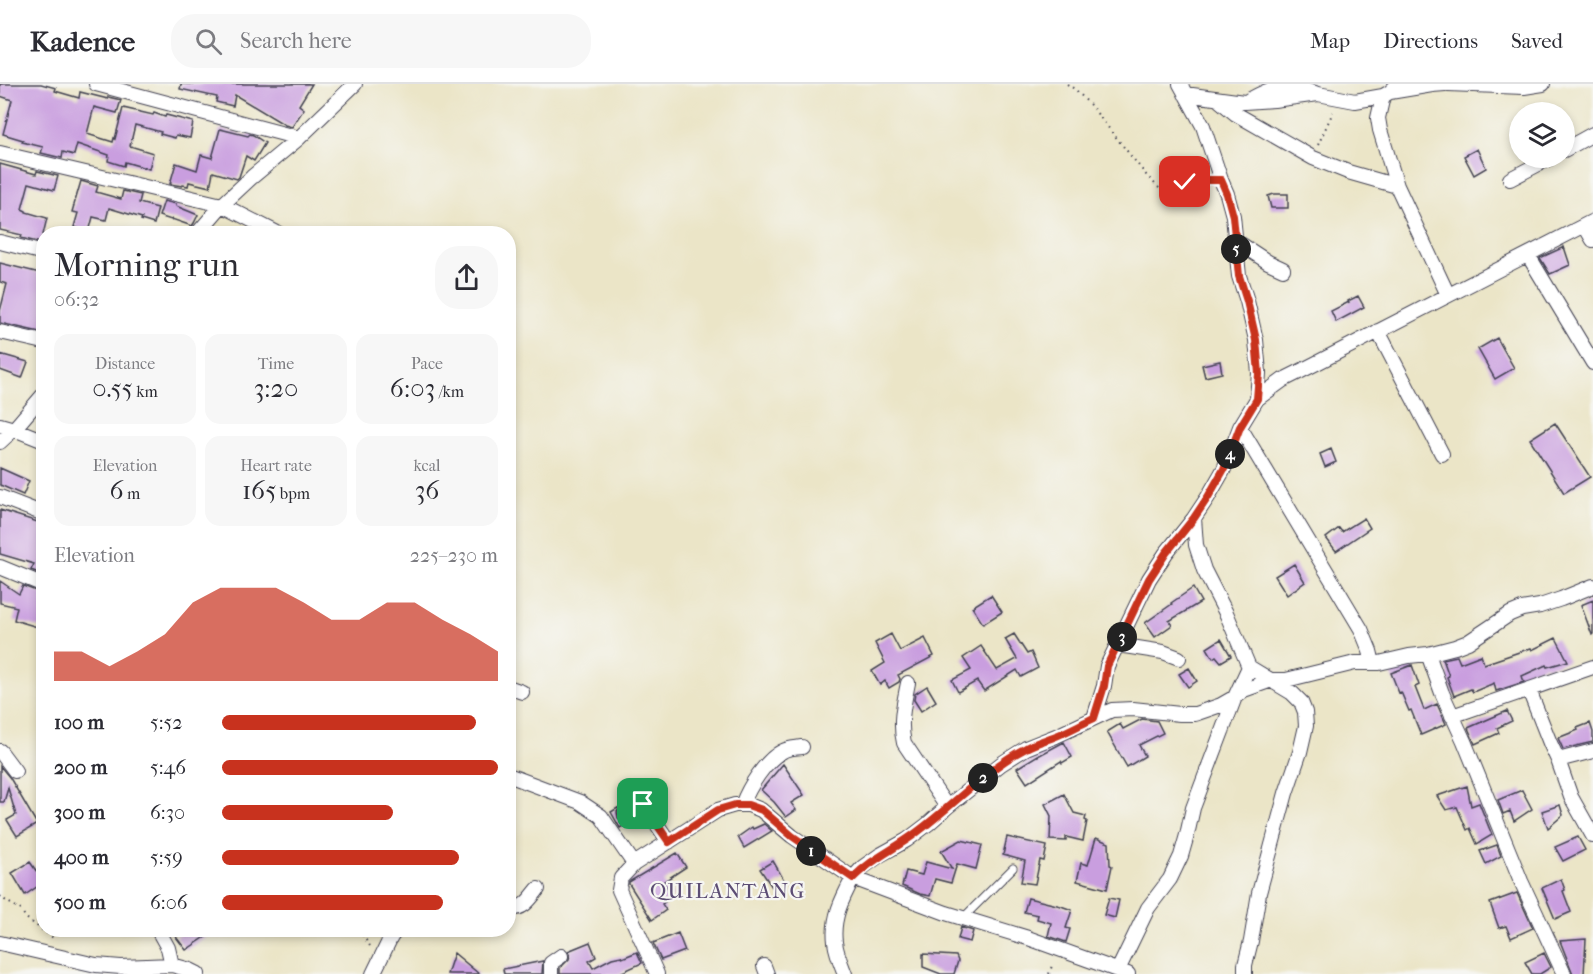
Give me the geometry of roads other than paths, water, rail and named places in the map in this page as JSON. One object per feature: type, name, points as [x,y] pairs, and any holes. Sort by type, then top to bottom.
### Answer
[{"type":"street","points":[[96,84],[146,90],[300,138]]},
{"type":"street","points":[[204,226],[222,205],[300,138],[355,84]]},
{"type":"street","points":[[1183,89],[1244,102],[1318,94],[1355,100],[1390,91],[1447,84],[1523,86],[1543,84]]},
{"type":"street","points":[[1183,89],[1203,126],[1233,216],[1239,276],[1256,340],[1259,374],[1257,399]]},
{"type":"street","points":[[1390,91],[1378,118],[1380,130],[1397,186],[1448,295]]},
{"type":"street","points":[[1217,98],[1236,114],[1313,158],[1348,172],[1397,186]]},
{"type":"street","points":[[1575,144],[1593,134]]},
{"type":"street","points":[[0,153],[222,205],[263,226]]},
{"type":"street","points":[[1510,179],[1531,168]]},
{"type":"street","points":[[1094,718],[1104,686],[1107,666],[1149,579],[1194,518],[1224,469],[1240,427],[1257,399],[1283,380],[1589,223],[1593,240]]},
{"type":"street","points":[[1236,241],[1283,269]]},
{"type":"street","points":[[0,242],[36,252]]},
{"type":"street","points":[[1528,255],[1593,363]]},
{"type":"street","points":[[1378,331],[1442,454]]},
{"type":"street","points":[[0,332],[36,340]]},
{"type":"street","points":[[0,442],[36,403]]},
{"type":"street","points":[[0,425],[36,438]]},
{"type":"street","points":[[1240,427],[1361,629],[1373,663]]},
{"type":"street","points":[[0,497],[36,511]]},
{"type":"street","points":[[1194,518],[1196,545],[1204,570],[1249,667],[1292,693],[1301,702],[1305,712],[1306,726],[1300,752],[1286,792],[1259,893],[1245,974]]},
{"type":"street","points":[[0,567],[36,582]]},
{"type":"street","points":[[844,974],[835,944],[834,921],[853,878],[872,861],[928,824],[1001,764],[1026,748],[1112,710],[1133,709],[1195,714],[1221,705],[1244,690],[1272,680],[1286,680],[1355,663],[1389,661],[1455,647],[1468,642],[1510,614],[1562,599],[1593,586]]},
{"type":"street","points":[[1118,645],[1163,652],[1179,658]]},
{"type":"street","points":[[1428,654],[1521,881],[1564,974]]},
{"type":"street","points":[[657,974],[619,890],[621,878],[634,864],[718,810],[742,804],[762,810],[792,836],[853,878],[946,913],[1028,938],[1123,972],[1149,908],[1170,879],[1181,856],[1193,808],[1235,697],[1249,667]]},
{"type":"street","points":[[1452,716],[1593,667]]},
{"type":"street","points":[[908,682],[901,720],[904,743],[947,807]]},
{"type":"street","points":[[1529,690],[1571,797],[1593,836]]},
{"type":"street","points":[[742,804],[765,764],[784,750],[802,747]]},
{"type":"street","points":[[1558,760],[1593,751]]},
{"type":"street","points":[[0,752],[15,771]]},
{"type":"street","points":[[516,778],[580,802],[601,816],[634,864]]},
{"type":"street","points":[[626,813],[643,804],[669,842]]},
{"type":"street","points":[[516,908],[523,906],[538,889]]},
{"type":"street","points":[[162,937],[168,948],[172,965]]},
{"type":"street","points":[[377,968],[391,937]]},
{"type":"street","points":[[0,943],[96,965],[121,967],[172,965],[198,974]]},
{"type":"street","points":[[551,974],[552,963],[561,956]]},
{"type":"lane","points":[[964,917],[1013,868]]},
{"type":"district","name":"QUILANTANG","points":[[728,891]]}]
